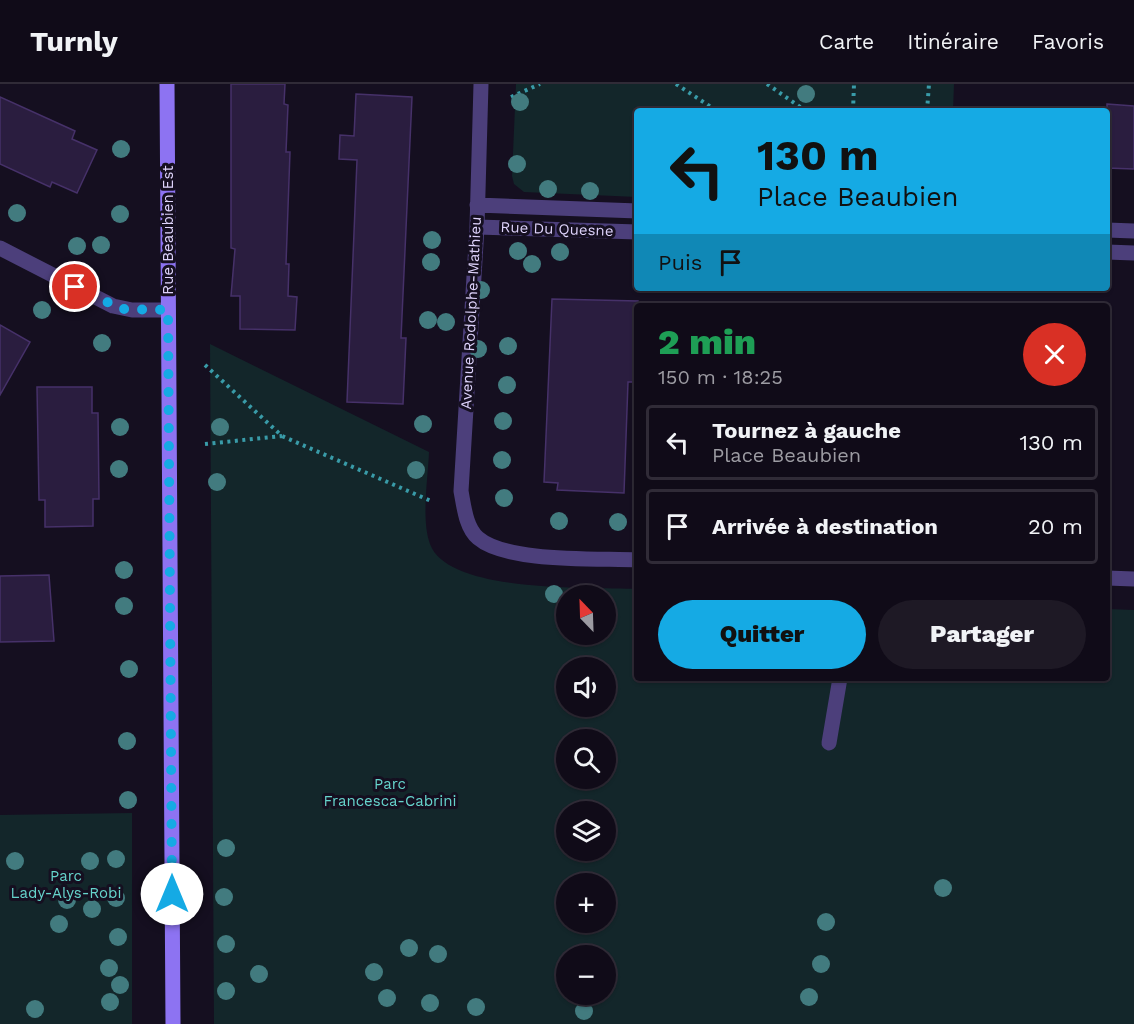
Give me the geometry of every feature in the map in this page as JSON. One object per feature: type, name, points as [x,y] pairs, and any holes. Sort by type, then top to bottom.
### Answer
[{"type":"street","name":"Rue Beaubien Est","points":[[166,84],[173,1024]]},
{"type":"street","name":"Avenue Rodolphe-Mathieu","points":[[481,84],[477,227],[461,491],[465,516],[478,538],[502,551],[526,555],[634,560]]},
{"type":"street","points":[[477,205],[634,211]]},
{"type":"street","name":"Rue Du Quesne","points":[[477,227],[634,232]]},
{"type":"street","points":[[1110,230],[1134,231]]},
{"type":"street","points":[[0,248],[113,306],[132,310],[168,310]]},
{"type":"street","points":[[1110,252],[1134,253]]},
{"type":"street","points":[[1110,578],[1134,579]]},
{"type":"street","points":[[829,743],[839,681]]},
{"type":"path","points":[[511,97],[540,84]]},
{"type":"path","points":[[676,84],[712,108]]},
{"type":"path","points":[[767,84],[803,108]]},
{"type":"path","points":[[853,108],[854,84]]},
{"type":"path","points":[[927,108],[929,84]]},
{"type":"path","points":[[205,366],[282,436],[431,501]]},
{"type":"path","points":[[205,444],[282,436]]},
{"type":"green space","points":[[516,84],[954,84],[953,108],[634,108],[634,197],[524,192],[514,184],[512,176]]},
{"type":"green space","name":"Parc Francesca-Cabrini","points":[[210,344],[429,452],[426,523],[430,544],[442,560],[464,572],[492,580],[556,587],[556,645],[616,645],[616,588],[634,589],[634,681],[1110,681],[1110,609],[1134,610],[1134,1024],[214,1024]]},
{"type":"green space","name":"Parc Lady-Alys-Robi","points":[[132,813],[132,1024],[0,1024],[0,815]]},
{"type":"building","points":[[231,84],[285,84],[284,104],[288,105],[286,152],[290,152],[286,264],[289,264],[288,296],[297,297],[295,330],[240,329],[240,296],[231,296],[235,249],[231,248]]},
{"type":"building","points":[[356,94],[412,97],[401,338],[406,338],[403,404],[347,402],[357,160],[339,159],[340,135],[354,136]]},
{"type":"building","points":[[0,97],[75,131],[72,139],[97,150],[77,193],[52,182],[50,187],[0,164]]},
{"type":"building","points":[[1107,104],[1134,106],[1134,169],[1110,168],[1110,108],[1107,108]]},
{"type":"building","points":[[552,299],[638,301],[634,303],[634,382],[628,382],[624,493],[557,490],[558,483],[544,482]]},
{"type":"building","points":[[0,325],[30,342],[0,395]]},
{"type":"building","points":[[37,387],[92,387],[92,413],[98,413],[99,499],[93,499],[93,526],[45,527],[45,500],[39,500]]},
{"type":"building","points":[[49,575],[54,641],[0,642],[0,576]]},
{"type":"route","points":[[75,287],[122,309],[168,310],[172,894]]}]
